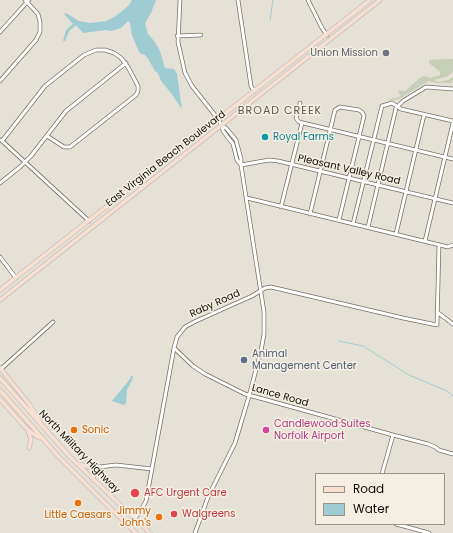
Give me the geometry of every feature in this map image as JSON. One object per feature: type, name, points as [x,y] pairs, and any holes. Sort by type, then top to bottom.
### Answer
[{"type":"main road","name":"East Virginia Beach Boulevard","points":[[0,290],[370,0]]},
{"type":"main road","name":"East Virginia Beach Boulevard","points":[[0,300],[380,0]]},
{"type":"main road","points":[[0,303],[11,291]]},
{"type":"main road","points":[[0,368],[29,404],[47,432]]},
{"type":"main road","name":"North Military Highway","points":[[0,378],[47,432],[93,480],[150,533]]},
{"type":"main road","name":"North Military Highway","points":[[0,390],[42,439],[82,481],[136,533]]},
{"type":"main road","points":[[0,399],[25,427],[42,439]]},
{"type":"main road","points":[[25,427],[31,439],[29,448]]},
{"type":"main road","points":[[77,463],[89,467],[99,467]]},
{"type":"main road","points":[[93,480],[94,472],[99,467]]},
{"type":"street","points":[[180,0],[177,36],[182,61],[188,80],[222,126],[222,131],[233,144],[237,160],[241,165],[264,312],[263,338],[249,396],[235,443],[208,498],[196,533]]},
{"type":"street","points":[[238,0],[251,86],[254,91]]},
{"type":"street","points":[[308,0],[327,35]]},
{"type":"street","points":[[0,32],[27,1],[38,14],[40,32],[36,40],[0,81]]},
{"type":"street","points":[[177,36],[201,35]]},
{"type":"street","points":[[47,136],[64,147],[70,147],[136,95],[138,86],[126,63],[118,55],[105,50],[96,50],[84,55],[45,86],[1,140],[89,221]]},
{"type":"street","points":[[0,183],[25,163],[60,117],[72,105],[126,63]]},
{"type":"street","points":[[368,227],[395,111],[398,106],[403,101],[426,87],[453,89]]},
{"type":"street","points":[[300,103],[296,118],[297,121],[453,159]]},
{"type":"street","points":[[353,224],[382,106],[392,104],[401,109],[453,122],[425,241]]},
{"type":"street","points":[[310,214],[336,109],[343,107],[359,110],[364,116],[339,220]]},
{"type":"street","points":[[396,234],[424,115]]},
{"type":"street","points":[[282,207],[302,122]]},
{"type":"street","name":"Pleasant Valley Road","points":[[241,165],[274,160],[453,203]]},
{"type":"street","points":[[247,198],[439,245],[448,247],[452,245]]},
{"type":"street","points":[[439,245],[437,312],[452,322]]},
{"type":"street","points":[[0,257],[16,278]]},
{"type":"street","name":"Raby Road","points":[[128,525],[144,506],[174,348],[179,333],[190,324],[268,288],[276,288],[436,325],[437,312]]},
{"type":"street","points":[[0,368],[18,354],[53,322]]},
{"type":"street","name":"Lance Road","points":[[174,348],[193,366],[249,396],[429,445],[453,454]]},
{"type":"street","points":[[382,473],[393,435]]},
{"type":"street","points":[[99,467],[116,465],[152,469]]},
{"type":"street","points":[[400,525],[429,533]]},
{"type":"street","points":[[198,528],[199,533]]},
{"type":"green space","points":[[453,59],[453,72],[446,77],[433,80],[439,82],[453,77],[451,83],[436,83],[429,81],[399,99],[391,101],[387,100],[399,97],[398,90],[405,91],[421,77],[425,76],[430,78],[440,75],[440,72],[429,63],[429,60]]},
{"type":"water","points":[[132,0],[156,0],[145,23],[148,34],[160,51],[165,68],[174,69],[177,74],[182,109],[161,81],[158,73],[155,71],[147,57],[139,52],[132,35],[130,23],[128,21],[121,28],[111,31],[106,30],[83,33],[77,26],[75,26],[69,31],[65,41],[63,41],[66,30],[73,24],[64,14],[66,13],[79,21],[90,23],[106,21],[121,12]]},
{"type":"water","points":[[131,376],[133,376],[127,390],[126,403],[124,405],[112,401],[130,379]]},
{"type":"waterway","points":[[270,20],[273,0]]},
{"type":"waterway","points":[[339,341],[363,346],[409,375],[447,391],[453,396]]},
{"type":"place","name":"Union Mission","points":[[386,53]]},
{"type":"place","name":"Royal Farms","points":[[265,137]]},
{"type":"place","name":"Animal Management Center","points":[[244,360]]},
{"type":"place","name":"Sonic","points":[[74,430]]},
{"type":"place","name":"Candlewood Suites Norfolk Airport","points":[[266,430]]},
{"type":"place","name":"AFC Urgent Care","points":[[135,493]]},
{"type":"place","name":"Little Caesars","points":[[78,503]]},
{"type":"place","name":"Walgreens","points":[[174,514]]},
{"type":"place","name":"Jimmy John's","points":[[159,517]]},
{"type":"district","name":"BROAD CREEK","points":[[280,111]]}]
